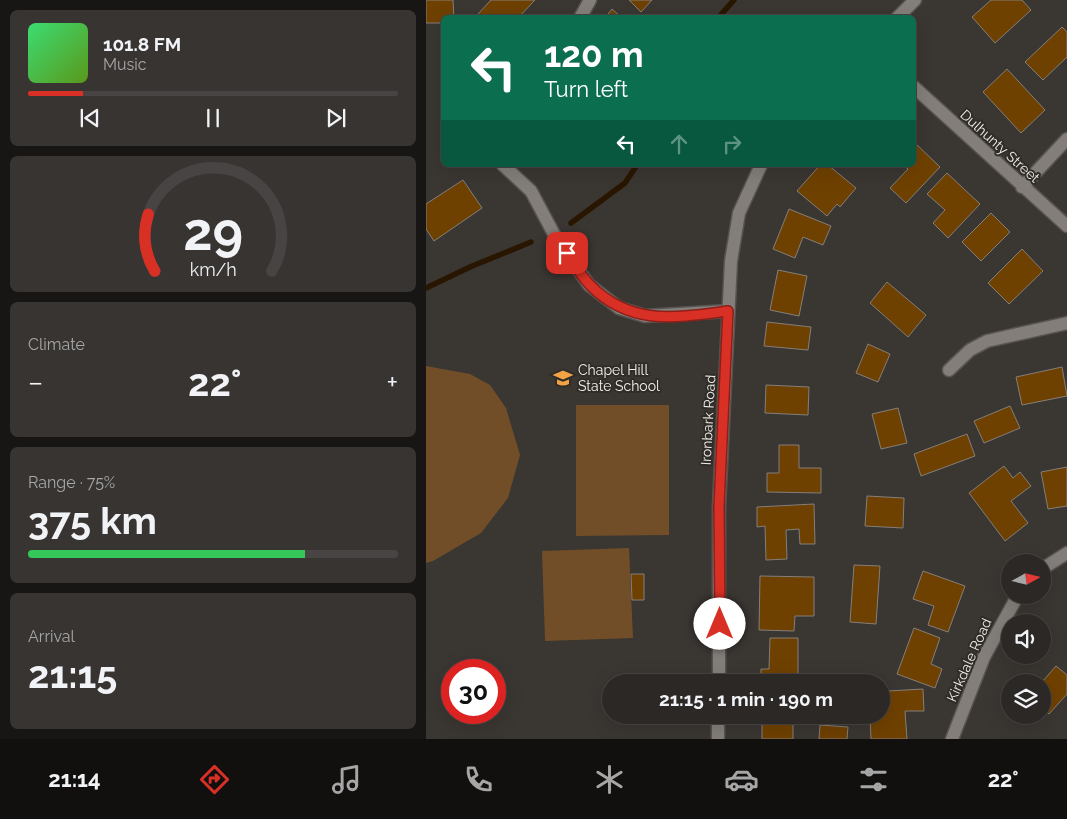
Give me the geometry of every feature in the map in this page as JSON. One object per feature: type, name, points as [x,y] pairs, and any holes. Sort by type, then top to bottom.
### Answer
[{"type":"street","points":[[582,15],[590,0]]},
{"type":"street","points":[[900,15],[915,0]]},
{"type":"street","name":"Dulhunty Street","points":[[916,89],[1067,226]]},
{"type":"street","points":[[1022,187],[1067,139]]},
{"type":"street","points":[[505,167],[531,191],[556,238],[589,285],[619,308],[645,316],[728,311]]},
{"type":"street","name":"Ironbark Road","points":[[719,674],[719,506],[731,260],[739,213],[761,167]]},
{"type":"street","points":[[949,370],[970,350],[988,341],[1067,323]]},
{"type":"street","points":[[1051,564],[1067,554]]},
{"type":"street","name":"Kirkdale Road","points":[[952,739],[984,657],[1013,604]]},
{"type":"street","points":[[718,724],[718,739]]},
{"type":"shaded area","points":[[426,366],[470,374],[490,385],[506,408],[520,455],[508,498],[481,533],[433,561],[426,563]]},
{"type":"shaded area","points":[[576,405],[669,405],[669,535],[576,536]]},
{"type":"shaded area","points":[[629,548],[633,638],[545,641],[542,551]]},
{"type":"building","points":[[426,0],[453,0],[454,15],[441,15],[441,23],[426,23]]},
{"type":"building","points":[[491,0],[535,0],[521,15],[478,14]]},
{"type":"building","points":[[629,0],[652,0],[641,12]]},
{"type":"building","points":[[991,0],[1022,0],[1031,10],[995,43],[972,17]]},
{"type":"building","points":[[612,9],[619,15],[607,15]]},
{"type":"building","points":[[1062,27],[1067,32],[1067,57],[1043,80],[1025,62]]},
{"type":"building","points":[[1007,69],[1045,110],[1021,133],[983,92]]},
{"type":"building","points":[[916,144],[940,167],[906,203],[890,188],[908,169],[906,167],[916,167]]},
{"type":"building","points":[[818,167],[830,167],[856,188],[840,207],[837,204],[827,216],[797,191]]},
{"type":"building","points":[[947,173],[980,204],[948,238],[933,223],[945,210],[927,194]]},
{"type":"building","points":[[463,180],[482,208],[434,241],[426,229],[426,204]]},
{"type":"building","points":[[789,209],[831,226],[823,245],[803,237],[795,258],[773,249]]},
{"type":"building","points":[[991,213],[1010,232],[981,261],[962,242]]},
{"type":"building","points":[[1022,249],[1043,271],[1009,304],[988,283]]},
{"type":"building","points":[[778,270],[807,276],[799,316],[770,310]]},
{"type":"building","points":[[887,282],[926,315],[908,337],[870,303]]},
{"type":"building","points":[[767,322],[811,327],[808,350],[764,346]]},
{"type":"building","points":[[868,344],[890,354],[878,382],[856,373]]},
{"type":"building","points":[[1062,367],[1067,396],[1022,405],[1016,377]]},
{"type":"building","points":[[766,385],[809,387],[808,415],[765,413]]},
{"type":"building","points":[[1010,406],[1020,428],[984,443],[974,421]]},
{"type":"building","points":[[898,408],[907,443],[881,449],[872,414]]},
{"type":"building","points":[[967,434],[975,456],[921,476],[914,454]]},
{"type":"building","points":[[779,445],[799,445],[799,468],[821,468],[821,493],[767,492],[767,473],[779,473]]},
{"type":"building","points":[[1004,466],[1013,478],[1020,472],[1031,486],[1011,501],[1028,523],[1005,541],[969,493]]},
{"type":"building","points":[[1067,467],[1067,506],[1048,509],[1041,472]]},
{"type":"building","points":[[867,496],[904,498],[903,528],[865,526]]},
{"type":"building","points":[[814,504],[815,544],[800,544],[799,529],[786,530],[787,559],[766,560],[765,526],[757,527],[757,507]]},
{"type":"building","points":[[854,565],[880,566],[876,624],[850,622]]},
{"type":"building","points":[[923,571],[965,586],[948,632],[928,625],[934,606],[913,599]]},
{"type":"building","points":[[631,574],[644,574],[644,600],[632,600]]},
{"type":"building","points":[[760,576],[814,577],[814,616],[795,616],[794,631],[759,630]]},
{"type":"building","points":[[914,628],[940,638],[931,664],[942,669],[935,688],[897,674]]},
{"type":"building","points":[[770,638],[798,638],[798,674],[761,674],[761,669],[769,669]]},
{"type":"building","points":[[1056,666],[1067,675],[1067,694],[1051,712],[1051,674],[1049,674]]},
{"type":"building","points":[[923,689],[924,711],[905,711],[907,739],[871,739],[870,724],[890,724],[890,691]]},
{"type":"building","points":[[762,724],[793,724],[793,739],[762,739]]},
{"type":"building","points":[[820,725],[848,727],[847,739],[819,739]]},
{"type":"waterway","points":[[721,15],[734,0]]},
{"type":"waterway","points":[[571,223],[625,183],[636,167]]},
{"type":"waterway","points":[[426,288],[470,267],[531,242]]},
{"type":"place","name":"Chapel Hill State School","points":[[563,378]]},
{"type":"route","points":[[567,253],[589,285],[619,308],[645,316],[705,314],[728,311],[719,506],[720,624]]}]
